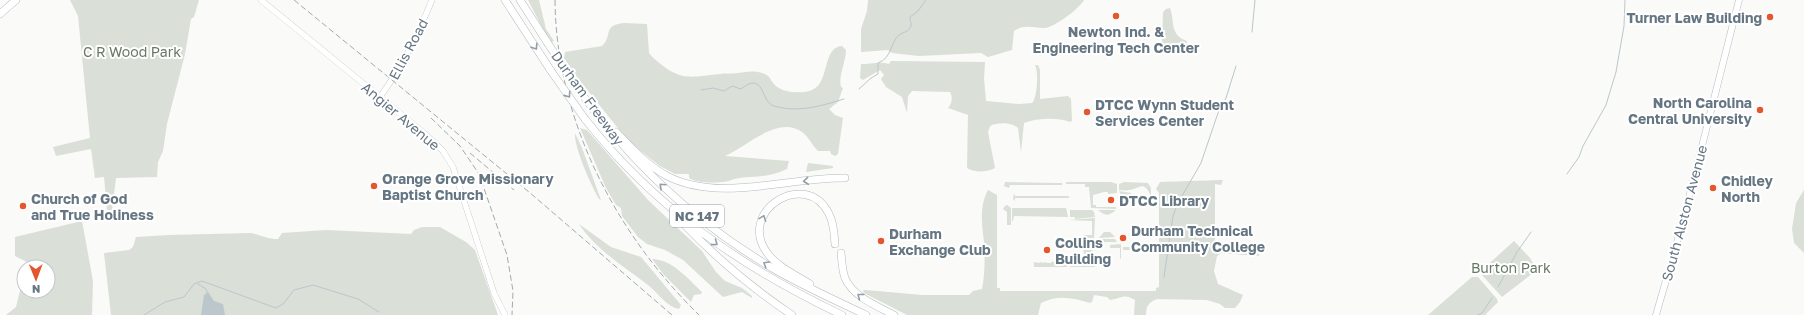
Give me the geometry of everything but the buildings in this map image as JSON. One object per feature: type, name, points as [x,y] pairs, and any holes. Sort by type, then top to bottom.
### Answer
[{"type":"highway","points":[[0,14],[16,0]]},
{"type":"highway","name":"Durham Freeway","points":[[505,0],[585,119],[623,163],[662,202],[704,235],[753,268],[793,291],[842,315]]},
{"type":"highway","name":"Durham Freeway","points":[[520,0],[576,86],[603,123],[624,148],[658,182],[694,214],[726,238],[769,266],[866,315]]},
{"type":"highway","points":[[576,86],[641,158],[660,172],[680,181],[701,187],[723,188],[845,178]]},
{"type":"highway","points":[[835,244],[833,225],[828,212],[820,203],[809,196],[797,194],[780,198],[768,207],[761,220],[761,240],[764,249],[770,257],[781,266],[850,307]]},
{"type":"highway","points":[[662,202],[728,267],[755,289],[792,315]]},
{"type":"highway","points":[[841,253],[844,276],[850,286],[864,298],[894,315]]},
{"type":"main road","name":"Angier Avenue","points":[[261,0],[428,136],[450,161],[457,177],[494,293],[505,315]]},
{"type":"main road","name":"Ellis Road","points":[[380,96],[398,72],[410,50],[432,0]]},
{"type":"main road","name":"South Alston Avenue","points":[[1656,315],[1682,225],[1739,0]]},
{"type":"green space","name":"C R Wood Park","points":[[70,0],[199,0],[194,17],[191,19],[185,54],[167,124],[163,151],[158,162],[157,177],[116,178],[112,210],[107,210],[104,177],[95,178],[91,149],[56,156],[53,147],[90,138],[78,16]]},
{"type":"green space","points":[[528,0],[539,0],[546,29],[554,41],[552,42],[544,31]]},
{"type":"green space","points":[[868,0],[1084,0],[1082,4],[1054,25],[1044,28],[1025,27],[1014,31],[1012,50],[988,57],[981,53],[919,56],[892,53],[888,50],[861,52],[861,29],[867,11]]},
{"type":"green space","points":[[1170,8],[1177,35],[1187,41],[1186,46],[1181,50],[1163,49],[1162,46],[1163,12]]},
{"type":"green space","points":[[617,24],[647,24],[649,53],[662,65],[677,74],[697,77],[750,72],[762,73],[767,75],[779,88],[794,92],[812,90],[818,86],[831,52],[842,46],[846,50],[840,83],[841,87],[843,88],[838,102],[829,109],[835,115],[843,118],[838,154],[835,156],[831,154],[830,151],[818,151],[807,136],[802,132],[793,128],[783,127],[762,134],[725,156],[789,161],[787,169],[773,174],[734,179],[725,182],[700,182],[689,178],[689,174],[675,174],[660,166],[629,142],[580,81],[564,58],[565,52],[602,46],[610,29]]},
{"type":"green space","points":[[891,61],[985,62],[984,79],[986,101],[1019,104],[1032,103],[1034,100],[1037,79],[1035,65],[1038,65],[1040,70],[1040,99],[1068,96],[1071,99],[1072,121],[1047,119],[1024,123],[1021,152],[1018,128],[1004,123],[990,126],[988,132],[995,168],[973,171],[967,168],[968,115],[948,108],[952,100],[950,92],[912,91],[908,96],[907,113],[902,97],[886,87],[881,79],[884,75],[880,70],[863,80],[860,78],[861,64],[889,64]]},
{"type":"green space","points":[[580,128],[587,130],[648,200],[702,251],[716,272],[725,281],[742,288],[752,296],[752,298],[742,292],[723,297],[683,260],[665,250],[647,244],[638,237],[622,216],[621,208],[616,205],[606,188]]},
{"type":"green space","points":[[575,133],[601,200],[599,199],[588,176],[577,148]]},
{"type":"green space","points":[[808,163],[833,166],[833,168],[806,172]]},
{"type":"green space","points":[[1223,180],[1221,185],[1215,184],[1215,247],[1246,248],[1252,244],[1262,244],[1259,256],[1221,253],[1217,256],[1214,271],[1218,284],[1243,295],[1235,308],[1225,308],[1220,304],[1207,300],[1157,299],[1148,305],[1146,315],[1134,315],[1135,300],[1131,298],[1123,297],[1110,300],[1107,297],[1094,295],[1092,302],[1090,303],[1066,298],[1053,298],[1047,300],[1041,303],[1038,315],[907,315],[864,293],[863,290],[922,295],[969,295],[973,291],[982,289],[985,260],[982,209],[988,190],[997,195],[997,288],[1000,288],[1000,291],[1156,291],[1156,288],[1159,287],[1159,193],[1156,189],[1160,182]]},
{"type":"green space","points":[[1005,182],[1062,183],[1062,185],[1010,185],[1009,188],[1004,186]]},
{"type":"green space","points":[[1066,182],[1111,182],[1117,184],[1117,193],[1108,194],[1108,192],[1104,192],[1093,195],[1093,205],[1096,205],[1096,207],[1116,207],[1116,209],[1091,208],[1089,187],[1085,187],[1085,184],[1066,184]]},
{"type":"green space","points":[[1124,182],[1148,183],[1151,188],[1151,199],[1147,199],[1150,194],[1143,186],[1128,190],[1119,190],[1119,184]]},
{"type":"green space","points":[[1804,190],[1804,253],[1794,243],[1792,229],[1796,203]]},
{"type":"green space","points":[[1119,191],[1131,193],[1135,203],[1132,204],[1129,202],[1129,197],[1121,195]]},
{"type":"green space","points":[[1014,193],[1015,196],[1069,196],[1069,198],[1015,198],[1015,201],[1013,199]]},
{"type":"green space","points":[[1007,205],[1011,208],[1011,225],[1007,225],[1007,212],[1003,209]]},
{"type":"green space","points":[[1012,208],[1066,208],[1068,217],[1014,216],[1012,221]]},
{"type":"green space","points":[[1070,210],[1092,210],[1095,217],[1075,219],[1075,217],[1070,217]]},
{"type":"green space","points":[[1098,210],[1115,210],[1115,211],[1106,215]]},
{"type":"green space","points":[[1095,218],[1093,241],[1083,241],[1084,235],[1092,235],[1092,221],[1069,220]]},
{"type":"green space","points":[[82,221],[93,281],[92,315],[6,315],[16,307],[18,299],[56,299],[56,259],[21,259],[15,256],[15,237]]},
{"type":"green space","points":[[579,224],[611,247],[641,257],[681,305],[679,309],[670,306],[648,285],[602,250]]},
{"type":"green space","points":[[422,227],[440,227],[466,242],[475,250],[498,315],[111,315],[104,253],[129,250],[133,247],[136,237],[251,233],[267,238],[278,239],[282,233],[326,230],[411,234],[414,230]]},
{"type":"green space","points":[[1104,232],[1110,232],[1115,237],[1099,238]]},
{"type":"green space","points":[[1099,239],[1115,239],[1117,242],[1097,242]]},
{"type":"green space","name":"Burton Park","points":[[1514,241],[1530,258],[1537,270],[1502,297],[1482,275],[1482,270]]},
{"type":"green space","points":[[1121,244],[1120,259],[1120,248],[1110,248],[1110,245]]},
{"type":"green space","points":[[1091,245],[1095,250],[1091,251],[1091,253],[1084,254],[1083,247],[1070,247],[1070,246]]},
{"type":"green space","points":[[1123,247],[1147,247],[1147,250],[1123,250]]},
{"type":"green space","points":[[1084,255],[1091,255],[1091,265],[1095,265],[1095,267],[1070,267],[1069,262],[1084,261]]},
{"type":"green space","points":[[652,259],[666,262],[673,266],[702,292],[701,294],[694,295],[691,302],[664,275]]},
{"type":"green space","points":[[1067,261],[1067,267],[1034,267],[1034,262],[1051,263]]},
{"type":"green space","name":"Burton Park","points":[[1472,277],[1478,277],[1497,299],[1498,302],[1485,315],[1428,315]]},
{"type":"shaded area","points":[[208,292],[214,301],[223,304],[225,315],[201,315],[204,295]]},
{"type":"waterway","points":[[859,89],[878,74],[878,63],[886,58],[896,38],[910,28],[910,17],[918,11],[926,0]]},
{"type":"waterway","points":[[1252,32],[1255,0]]},
{"type":"waterway","points":[[1567,174],[1579,157],[1583,146],[1606,105],[1616,72],[1624,26],[1625,0]]},
{"type":"waterway","points":[[1164,277],[1173,216],[1178,203],[1201,163],[1218,113],[1226,98],[1236,66]]},
{"type":"waterway","points":[[701,90],[713,88],[724,91],[732,86],[741,89],[754,83],[758,85],[766,99],[774,106],[792,109],[809,108],[844,99]]},
{"type":"waterway","points":[[1498,287],[1517,252],[1531,232]]},
{"type":"waterway","points":[[144,315],[165,302],[184,297],[194,284],[202,281],[276,308],[283,304],[294,290],[313,285],[358,299],[379,312]]},
{"type":"waterway","points":[[198,284],[206,289],[208,294]]},
{"type":"waterway","points":[[1478,315],[1482,313],[1492,298]]},
{"type":"railway","points":[[294,0],[529,192],[672,315]]},
{"type":"railway","points":[[555,0],[558,44],[566,88],[579,130],[596,171],[617,211],[641,248],[669,283],[699,315]]},
{"type":"railway","points":[[431,118],[460,146],[479,174],[507,255],[513,291],[512,315]]},
{"type":"railway","points":[[470,153],[514,190]]},
{"type":"place","name":"Newton Ind. & Engineering Tech Center","points":[[1116,16]]},
{"type":"place","name":"Turner Law Building","points":[[1770,17]]},
{"type":"place","name":"North Carolina Central University","points":[[1760,110]]},
{"type":"place","name":"DTCC Wynn Student Services Center","points":[[1087,112]]},
{"type":"place","name":"Orange Grove Missionary Baptist Church","points":[[374,186]]},
{"type":"place","name":"Chidley North","points":[[1713,188]]},
{"type":"place","name":"DTCC Library","points":[[1111,200]]},
{"type":"place","name":"Church of God and True Holiness","points":[[23,206]]},
{"type":"place","name":"Durham Technical Community College","points":[[1123,238]]},
{"type":"place","name":"Durham Exchange Club","points":[[881,241]]},
{"type":"place","name":"Collins Building","points":[[1047,250]]}]
